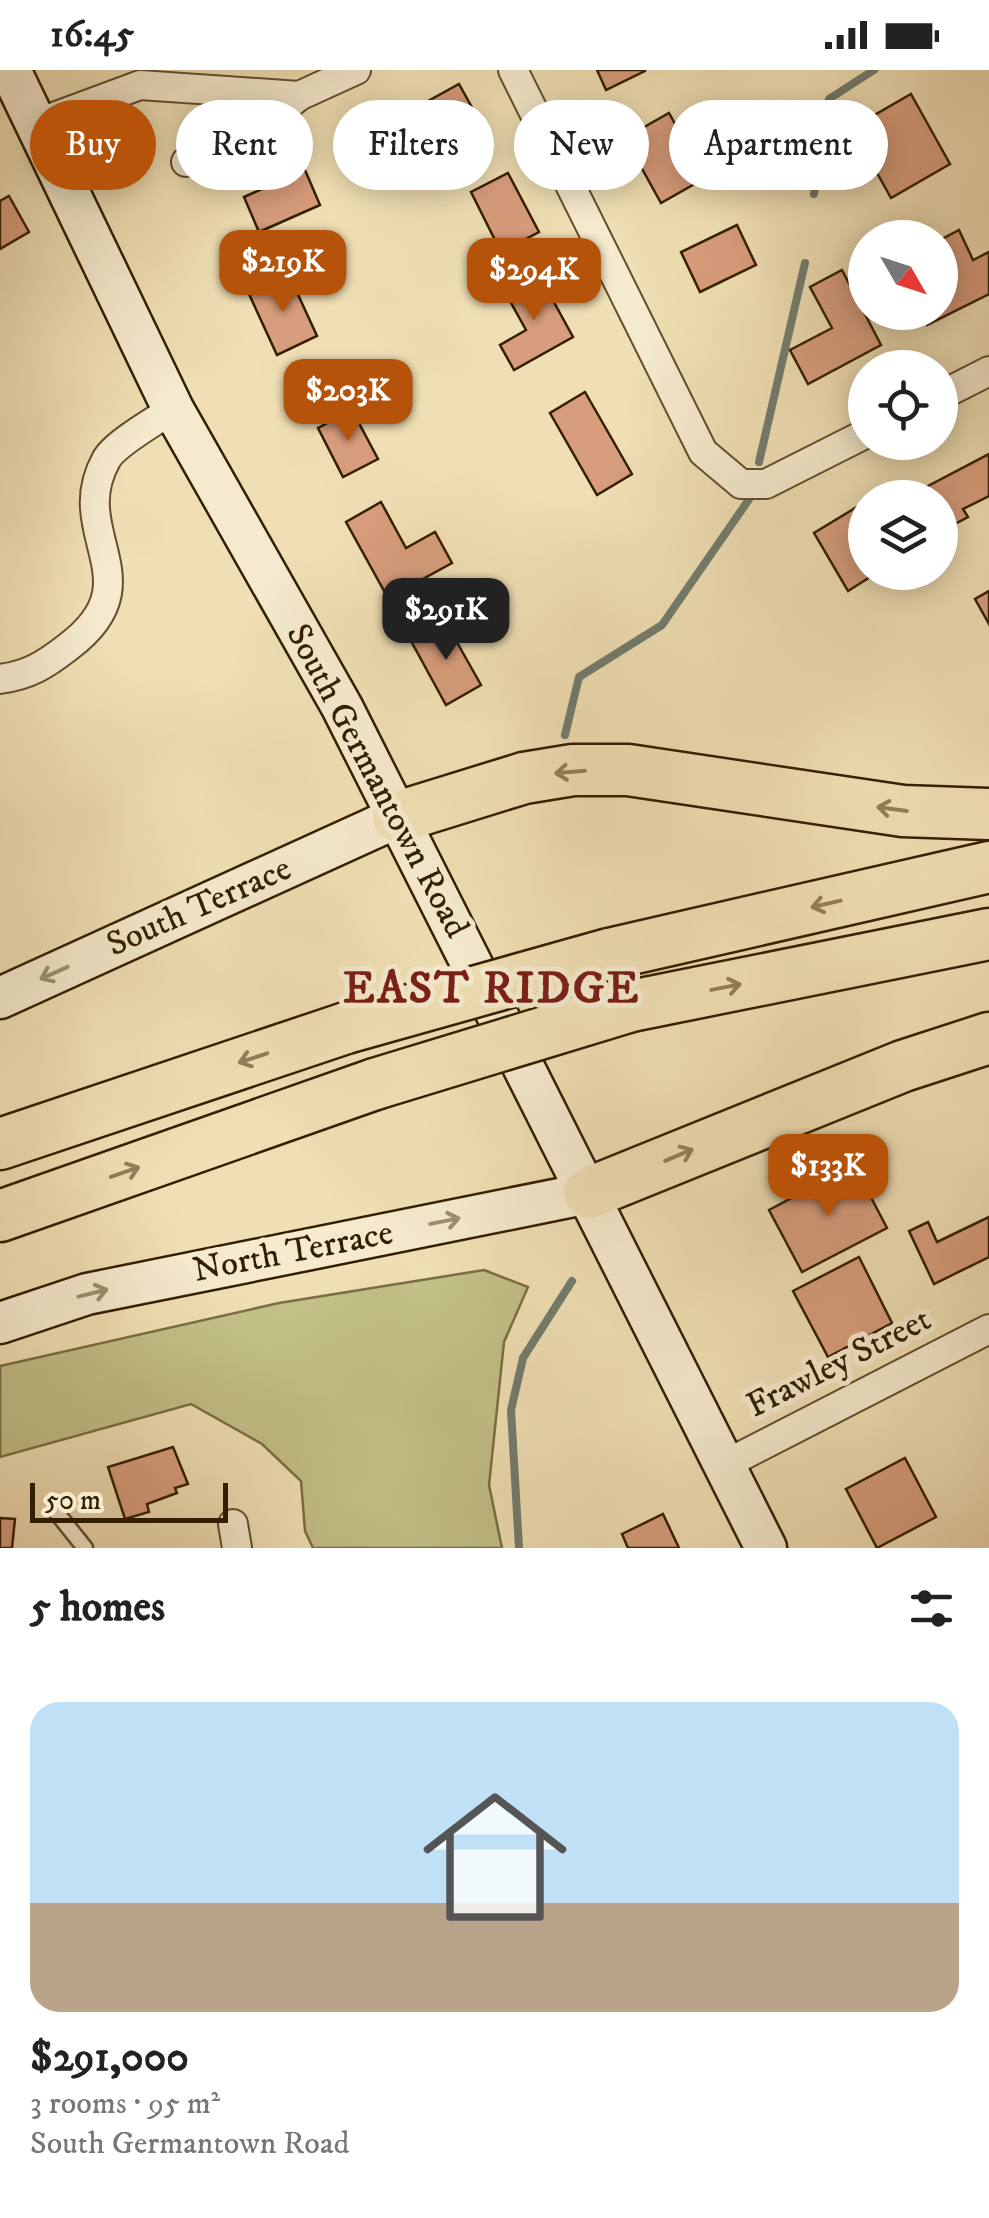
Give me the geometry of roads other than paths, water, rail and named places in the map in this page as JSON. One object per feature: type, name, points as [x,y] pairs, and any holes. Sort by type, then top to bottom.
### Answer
[{"type":"highway","points":[[398,817],[524,778],[572,770],[628,770],[903,811],[989,814]]},
{"type":"highway","points":[[0,1144],[346,1028],[609,954],[989,866]]},
{"type":"highway","points":[[0,1216],[375,1084],[631,1006],[989,934]]},
{"type":"highway","points":[[589,1193],[903,1066],[989,1038]]},
{"type":"main road","name":"South Germantown Road","points":[[10,70],[30,113]]},
{"type":"main road","name":"South Germantown Road","points":[[67,190],[173,409],[342,707],[766,1548]]},
{"type":"main road","name":"South Terrace","points":[[0,998],[398,817]]},
{"type":"main road","name":"North Terrace","points":[[0,1323],[87,1294],[589,1193]]},
{"type":"street","points":[[295,100],[356,70]]},
{"type":"street","points":[[513,70],[703,452],[741,484],[766,484],[848,443]]},
{"type":"street","points":[[100,100],[140,85],[300,96]]},
{"type":"street","points":[[958,387],[989,371]]},
{"type":"street","points":[[0,679],[30,675],[72,644],[104,613],[110,572],[91,507],[107,457],[173,409]]},
{"type":"street","name":"Frawley Street","points":[[724,1465],[989,1328]]},
{"type":"lane","points":[[57,1514],[85,1548]]},
{"type":"waterway","points":[[814,194],[829,99],[874,70]]},
{"type":"waterway","points":[[759,462],[805,263]]},
{"type":"waterway","points":[[565,735],[579,677],[662,625],[752,495]]},
{"type":"waterway","points":[[519,1548],[511,1410],[523,1358],[572,1281]]},
{"type":"district","name":"EAST RIDGE","points":[[492,989]]}]
